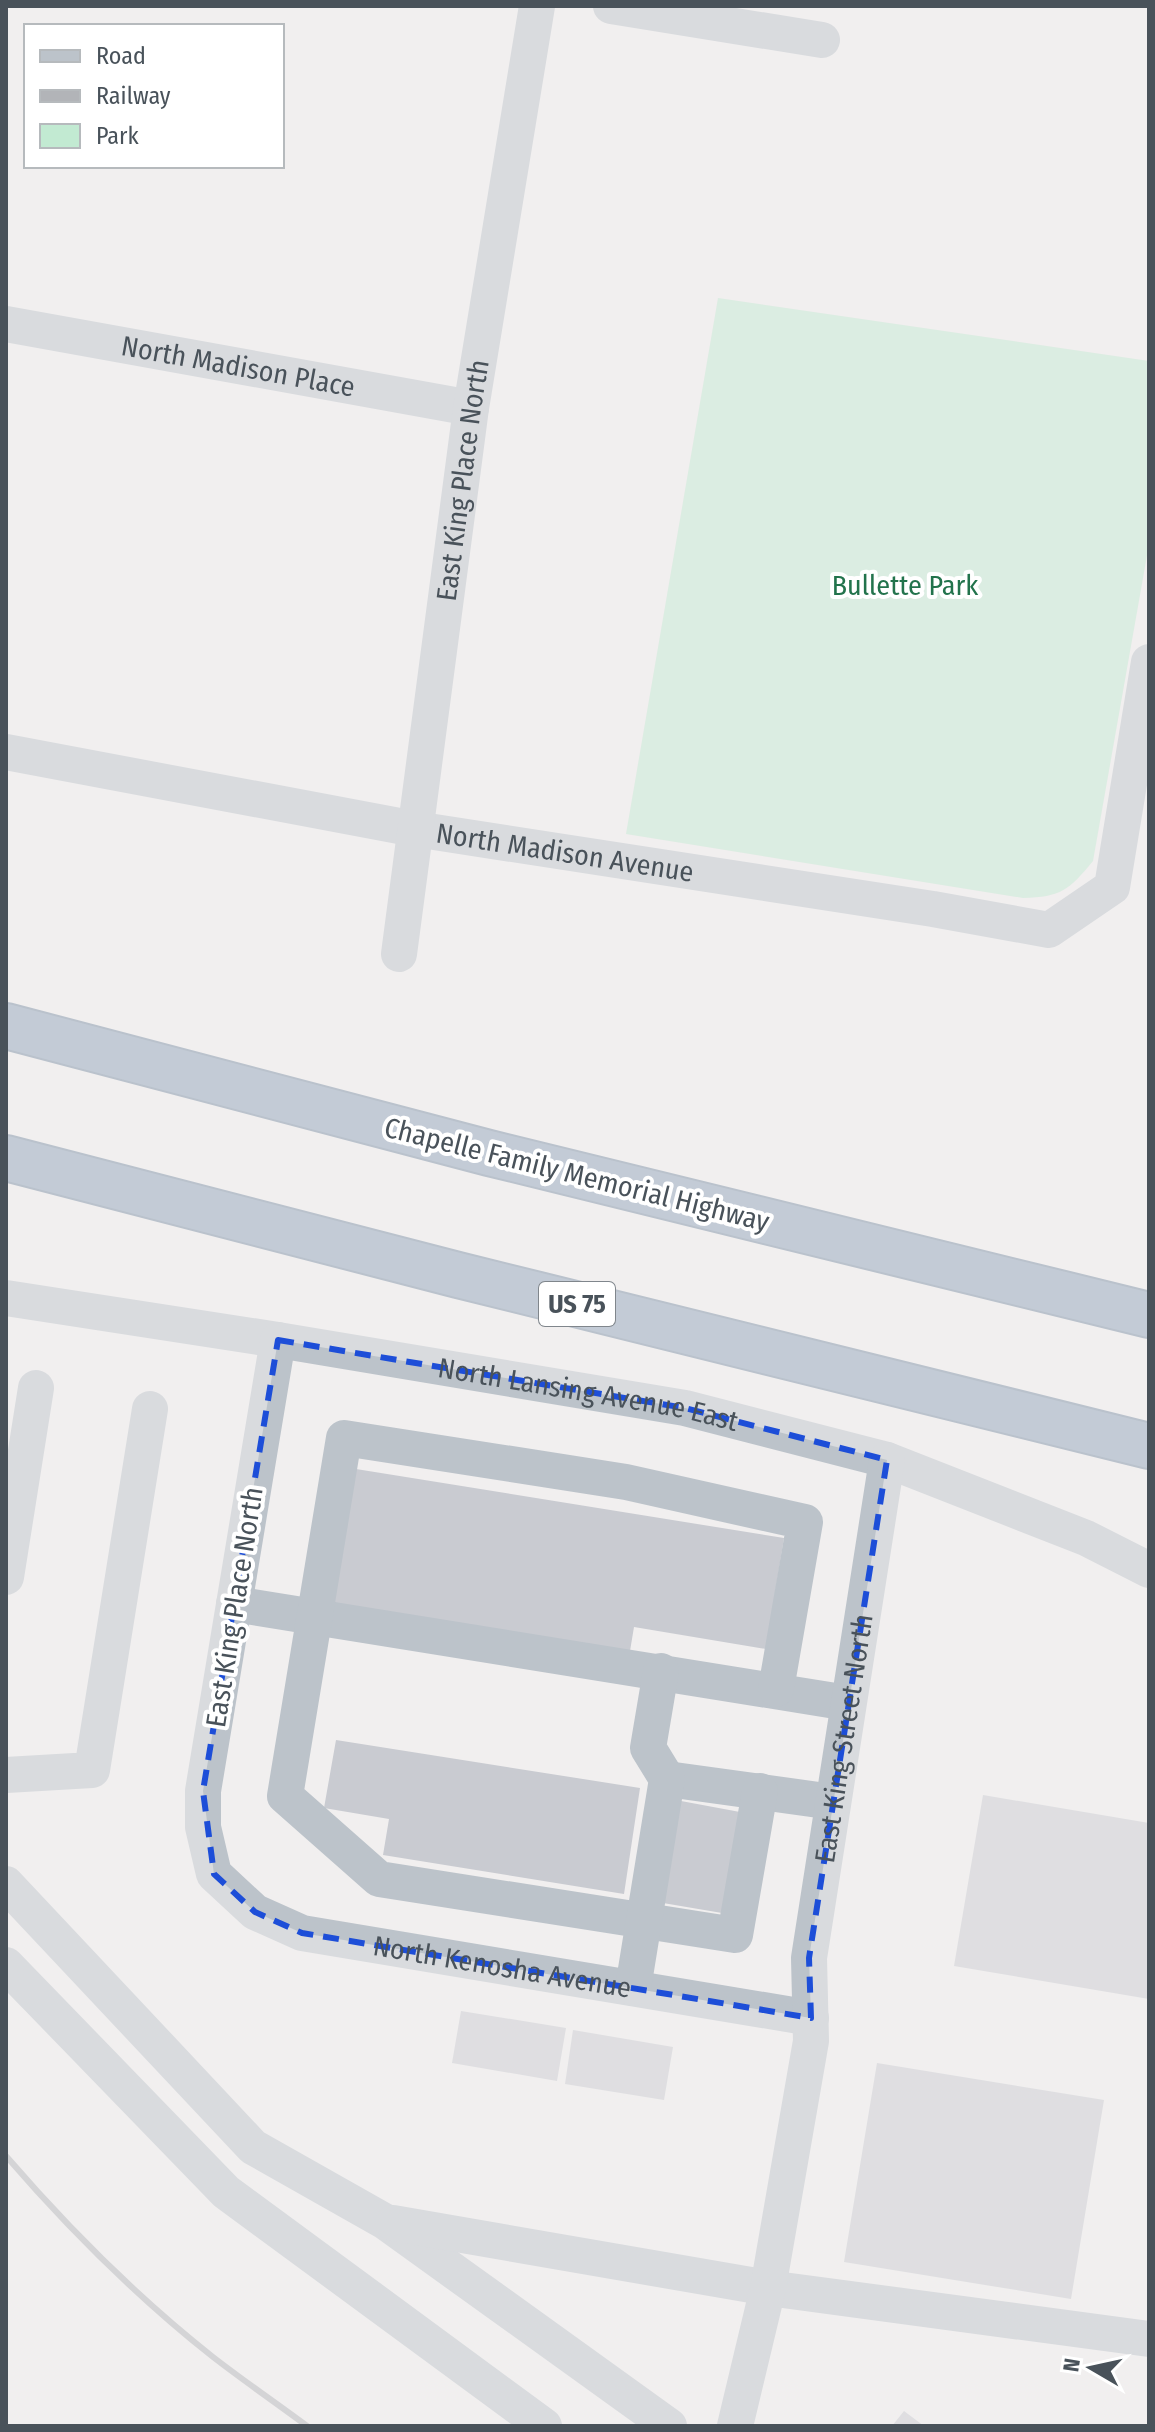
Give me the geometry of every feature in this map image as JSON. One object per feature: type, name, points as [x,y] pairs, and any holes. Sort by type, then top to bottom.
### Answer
[{"type":"highway","name":"Chapelle Family Memorial Highway","points":[[6,1026],[489,1153],[1149,1315]]},
{"type":"highway","name":"US 75","points":[[6,1158],[458,1275],[1149,1446]]},
{"type":"street","name":"East King Place North","points":[[399,954],[471,408],[537,6]]},
{"type":"street","points":[[611,6],[822,40]]},
{"type":"street","name":"North Madison Place","points":[[6,324],[471,408]]},
{"type":"street","points":[[1139,782],[1149,662]]},
{"type":"street","name":"North Madison Avenue","points":[[6,752],[415,829],[933,909],[1049,930],[1112,887],[1139,782]]},
{"type":"street","name":"North Lansing Avenue East","points":[[6,1298],[685,1408],[887,1460],[1086,1538],[1149,1570]]},
{"type":"street","name":"East King Place North","points":[[214,1874],[203,1827],[203,1791],[278,1340]]},
{"type":"street","points":[[6,1577],[36,1388]]},
{"type":"street","points":[[6,1775],[92,1770],[150,1409]]},
{"type":"street","points":[[760,1791],[735,1935],[379,1879],[285,1796],[344,1438],[626,1482],[805,1522],[776,1689]]},
{"type":"street","name":"East King Street North","points":[[735,2426],[768,2288],[811,2041],[809,1958],[887,1460]]},
{"type":"street","points":[[234,1604],[848,1703]]},
{"type":"street","points":[[633,1988],[667,1779],[648,1748],[661,1671]]},
{"type":"street","points":[[667,1779],[833,1802]]},
{"type":"street","name":"North Kenosha Avenue","points":[[214,1874],[255,1912],[302,1933],[811,2018]]},
{"type":"street","points":[[6,1884],[253,2147],[384,2221],[669,2426]]},
{"type":"street","points":[[6,1965],[226,2192],[544,2426]]},
{"type":"street","points":[[384,2221],[768,2288],[1149,2339]]},
{"type":"highlighted area","points":[[278,1340],[685,1408],[887,1460],[809,1958],[811,2018],[302,1933],[255,1912],[214,1874],[203,1791]]},
{"type":"green space","name":"Bullette Park","points":[[718,298],[1149,361],[1149,544],[1093,861],[1063,890],[1047,896],[1023,898],[626,834]]},
{"type":"building","points":[[356,1469],[784,1538],[766,1649],[634,1627],[630,1651],[333,1603]]},
{"type":"building","points":[[336,1740],[640,1788],[624,1894],[383,1855],[389,1819],[324,1808]]},
{"type":"building","points":[[983,1795],[1149,1823],[1149,1999],[954,1966]]},
{"type":"building","points":[[681,1801],[740,1812],[722,1913],[663,1903]]},
{"type":"building","points":[[461,2011],[566,2028],[557,2081],[452,2063]]},
{"type":"building","points":[[573,2030],[673,2047],[664,2100],[565,2084]]},
{"type":"building","points":[[877,2063],[1104,2100],[1071,2299],[844,2262]]},
{"type":"building","points":[[904,2411],[924,2426],[892,2426]]},
{"type":"railway","points":[[6,2156],[79,2236],[157,2311],[213,2357],[307,2426]]}]
